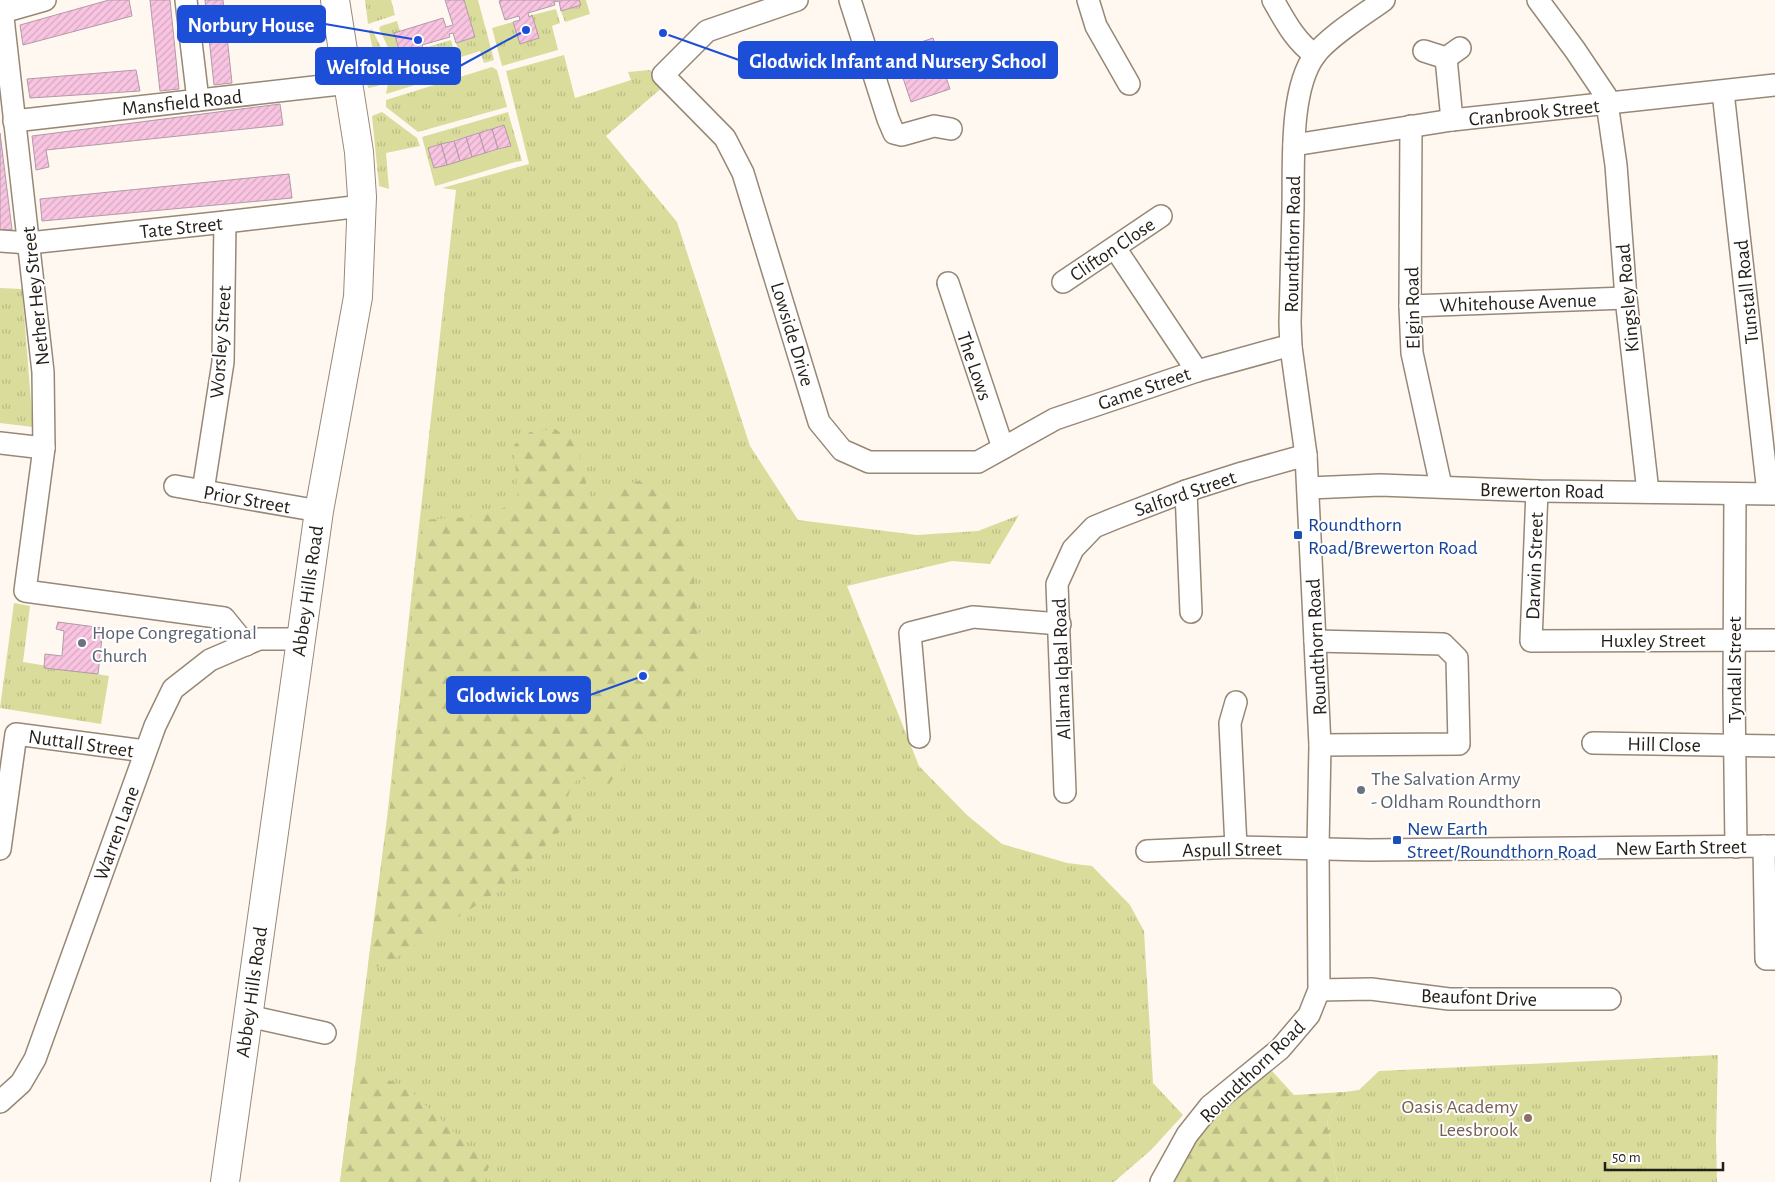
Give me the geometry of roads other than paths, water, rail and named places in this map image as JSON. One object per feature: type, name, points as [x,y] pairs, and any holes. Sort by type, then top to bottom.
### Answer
[{"type":"main road","name":"Abbey Hills Road","points":[[225,1182],[319,511],[358,297],[362,236],[359,152],[335,0]]},
{"type":"street","points":[[1,6],[10,10],[45,0]]},
{"type":"street","points":[[186,0],[198,100]]},
{"type":"street","name":"Lowside Drive","points":[[797,0],[708,31],[663,75],[725,138],[743,173],[820,422],[842,450],[869,462],[978,462],[1004,448]]},
{"type":"street","points":[[850,0],[894,133],[902,135],[934,126],[951,129]]},
{"type":"street","points":[[1088,0],[1096,26],[1129,84]]},
{"type":"street","points":[[1273,0],[1292,34],[1315,55]]},
{"type":"street","name":"Roundthorn Road","points":[[1161,1182],[1187,1135],[1210,1106],[1280,1049],[1309,1015],[1319,990],[1318,848],[1320,744],[1309,488],[1291,347],[1290,322],[1296,114],[1304,76],[1315,55],[1325,45],[1384,0]]},
{"type":"street","name":"Kingsley Road","points":[[1540,1],[1606,96],[1616,166],[1626,298],[1648,492]]},
{"type":"street","name":"Nether Hey Street","points":[[1,6],[44,372],[44,448],[25,591],[224,618],[246,645]]},
{"type":"street","points":[[1424,51],[1453,53],[1452,120]]},
{"type":"street","name":"Mansfield Road","points":[[14,121],[349,83]]},
{"type":"street","name":"Cranbrook Street","points":[[1294,146],[1452,120],[1775,85]]},
{"type":"street","name":"Tunstall Road","points":[[1723,92],[1772,493]]},
{"type":"street","name":"Elgin Road","points":[[1411,126],[1410,306],[1412,353],[1441,486]]},
{"type":"street","name":"Tate Street","points":[[0,241],[29,243],[362,206]]},
{"type":"street","name":"Clifton Close","points":[[1064,282],[1162,216]]},
{"type":"street","name":"Worsley Street","points":[[203,491],[223,362],[225,222]]},
{"type":"street","points":[[1115,248],[1197,371]]},
{"type":"street","name":"The Lows","points":[[948,283],[1004,448]]},
{"type":"street","name":"Whitehouse Avenue","points":[[1410,306],[1626,298]]},
{"type":"street","name":"Game Street","points":[[1004,448],[1055,419],[1197,371],[1280,348],[1291,347]]},
{"type":"street","points":[[0,442],[44,448]]},
{"type":"street","name":"Salford Street","points":[[1073,549],[1094,527],[1186,491],[1242,473],[1306,456]]},
{"type":"street","name":"Brewerton Road","points":[[1309,488],[1380,485],[1537,491],[1772,493]]},
{"type":"street","name":"Prior Street","points":[[175,486],[319,511]]},
{"type":"street","points":[[1186,491],[1191,612]]},
{"type":"street","name":"Darwin Street","points":[[1531,641],[1537,491]]},
{"type":"street","name":"Tyndall Street","points":[[1735,494],[1734,746],[1736,847]]},
{"type":"street","name":"Allama Iqbal Road","points":[[1066,792],[1057,584],[1073,549]]},
{"type":"street","points":[[919,736],[910,633],[973,617],[1060,624]]},
{"type":"street","name":"Warren Lane","points":[[0,1102],[21,1083],[35,1059],[155,726],[173,689],[210,660],[259,639],[300,639]]},
{"type":"street","name":"Huxley Street","points":[[1531,641],[1775,640]]},
{"type":"street","points":[[1315,641],[1443,644],[1457,658],[1458,744],[1320,744]]},
{"type":"street","points":[[1236,702],[1230,723],[1236,847]]},
{"type":"street","name":"Nuttall Street","points":[[0,849],[16,734],[146,752]]},
{"type":"street","name":"Hill Close","points":[[1593,743],[1775,746]]},
{"type":"street","points":[[1770,846],[1770,959]]},
{"type":"street","name":"New Earth Street","points":[[1318,848],[1369,850],[1770,846]]},
{"type":"street","name":"Aspull Street","points":[[1147,851],[1236,847],[1318,848]]},
{"type":"street","name":"Beaufont Drive","points":[[1319,990],[1371,988],[1449,999],[1610,999]]},
{"type":"street","points":[[248,1016],[325,1033]]},
{"type":"place","name":"Welfold House","points":[[526,30]]},
{"type":"place","name":"Glodwick Infant and Nursery School","points":[[663,33]]},
{"type":"place","name":"Norbury House","points":[[418,40]]},
{"type":"place","name":"Roundthorn Road/Brewerton Road","points":[[1298,535]]},
{"type":"place","name":"Hope Congregational Church","points":[[82,643]]},
{"type":"place","name":"Glodwick Lows","points":[[643,676]]},
{"type":"place","name":"The Salvation Army - Oldham Roundthorn","points":[[1361,790]]},
{"type":"place","name":"New Earth Street/Roundthorn Road","points":[[1397,840]]},
{"type":"place","name":"Oasis Academy Leesbrook","points":[[1528,1118]]}]
